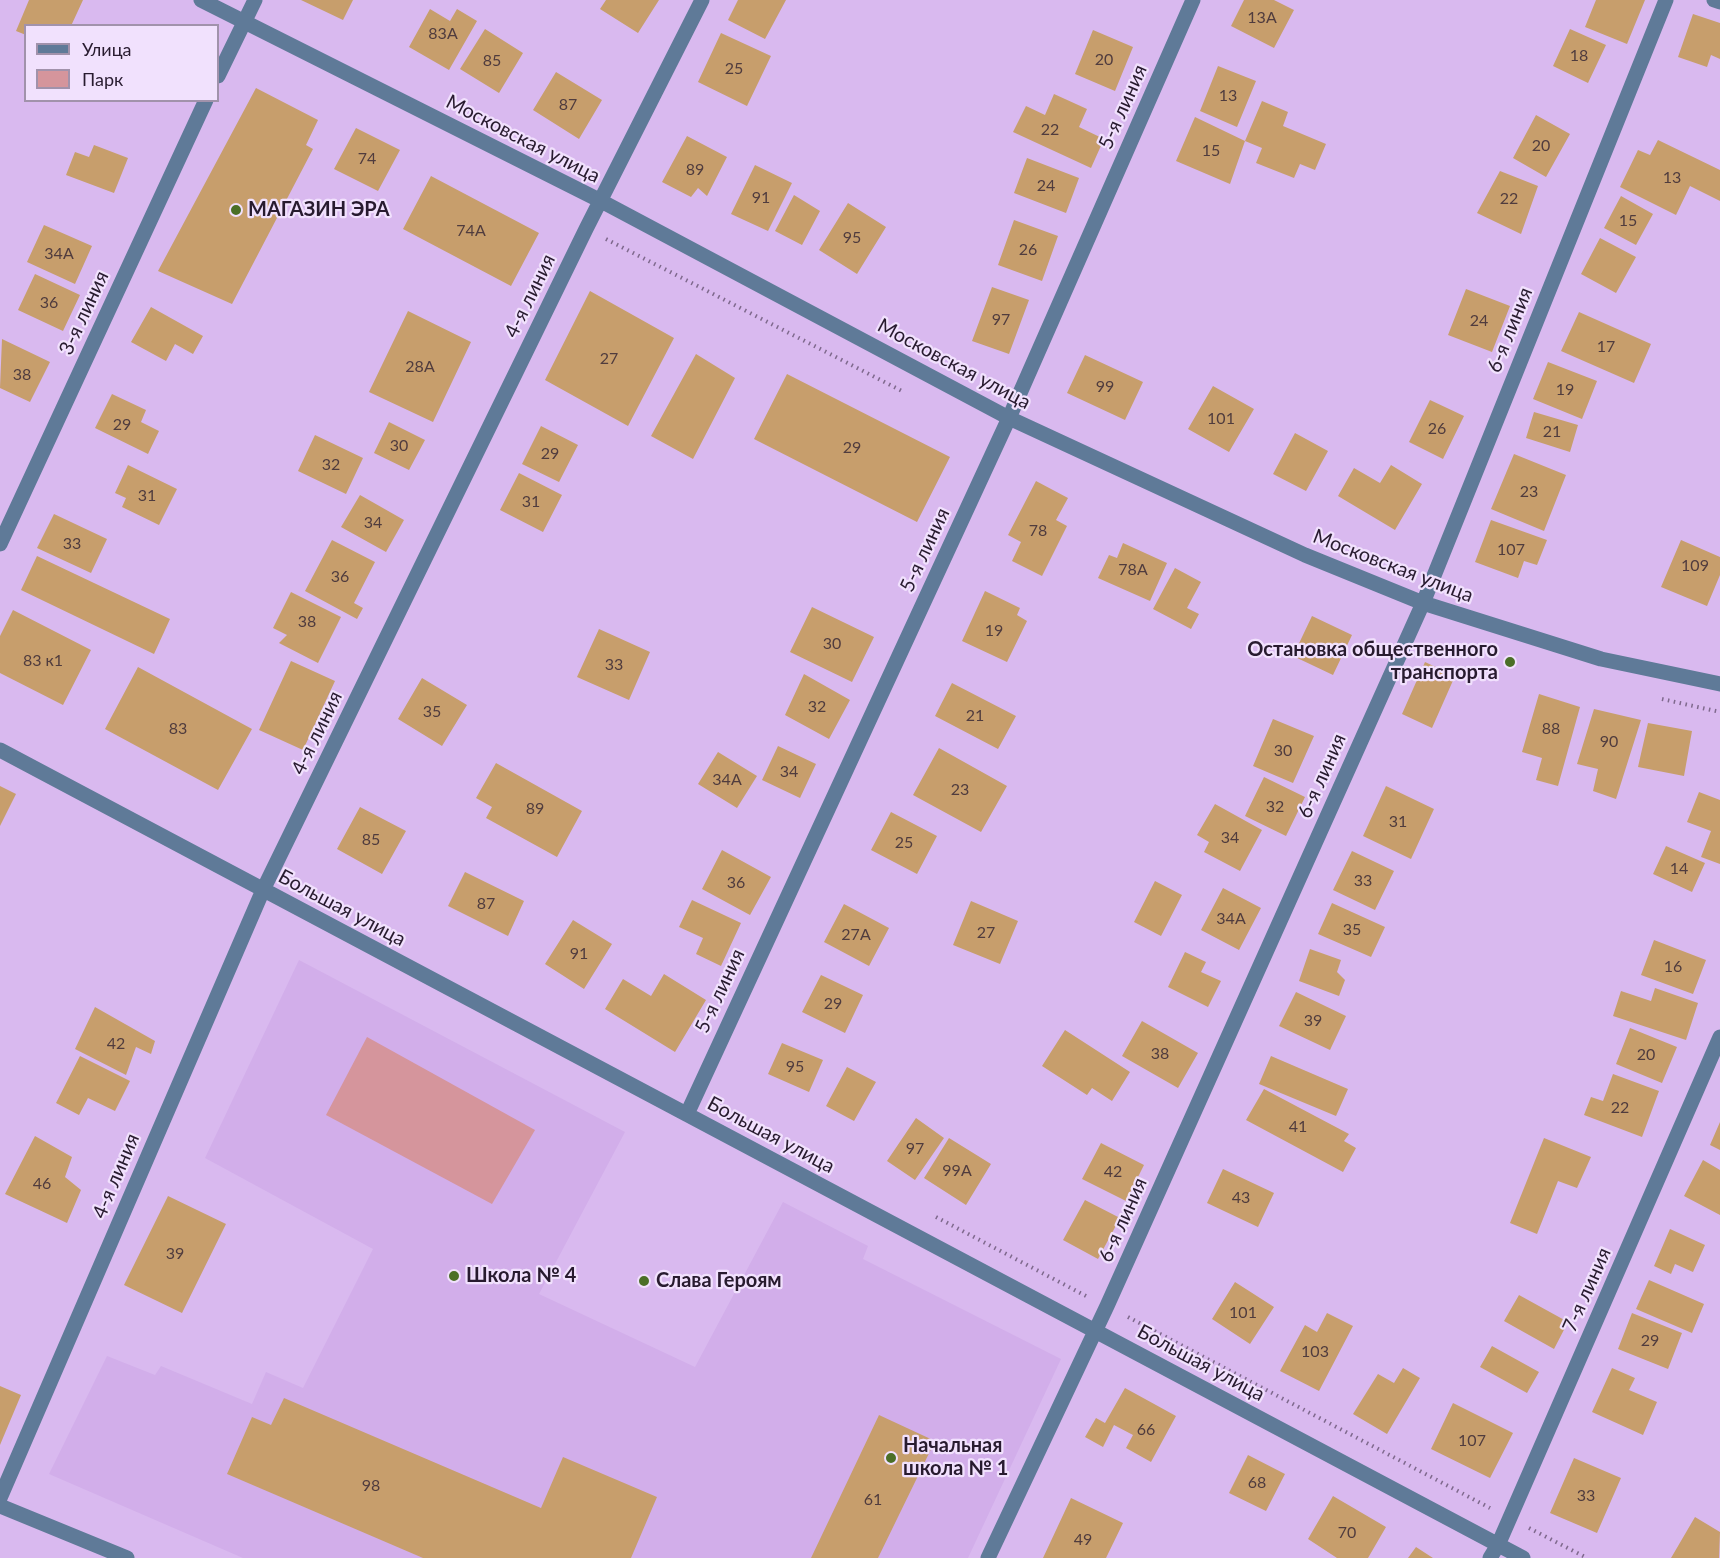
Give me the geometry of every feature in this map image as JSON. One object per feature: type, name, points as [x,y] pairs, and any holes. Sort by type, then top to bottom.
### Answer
[{"type":"street","name":"Московская улица","points":[[201,0],[601,201],[1009,418],[1305,555],[1422,603],[1601,659],[1720,684]]},
{"type":"street","points":[[219,74],[255,0]]},
{"type":"street","name":"4-я линия","points":[[0,1498],[264,890],[601,201],[702,0]]},
{"type":"street","name":"5-я линия","points":[[687,1114],[1009,418],[1193,0]]},
{"type":"street","name":"6-я линия","points":[[988,1558],[1095,1331],[1422,603],[1665,0]]},
{"type":"street","points":[[1714,0],[1720,2]]},
{"type":"street","name":"3-я линия","points":[[0,544],[205,102]]},
{"type":"street","name":"Большая улица","points":[[0,750],[1095,1331],[1494,1551],[1523,1558]]},
{"type":"street","name":"7-я линия","points":[[1494,1551],[1720,1037]]},
{"type":"street","points":[[0,1506],[127,1558]]},
{"type":"shaded area","name":"Школа № 4","points":[[299,960],[625,1132],[539,1294],[695,1367],[783,1202],[868,1246],[863,1259],[1061,1359],[968,1558],[243,1558],[49,1474],[107,1356],[155,1375],[161,1366],[252,1404],[266,1372],[303,1388],[373,1249],[205,1158]]},
{"type":"green space","points":[[367,1037],[535,1130],[492,1204],[326,1115]]},
{"type":"building","points":[[29,0],[83,0],[72,24],[24,24],[24,34],[16,31]]},
{"type":"building","points":[[301,0],[353,0],[343,20]]},
{"type":"building","points":[[606,0],[659,0],[638,33],[600,9]]},
{"type":"building","points":[[738,0],[786,0],[765,39],[728,20]]},
{"type":"building","points":[[1244,0],[1274,0],[1294,10],[1274,48],[1231,26]]},
{"type":"building","points":[[1596,0],[1645,0],[1627,44],[1585,27]]},
{"type":"building","points":[[430,9],[450,21],[457,9],[477,21],[449,70],[409,47]]},
{"type":"building","points":[[1693,14],[1720,23],[1720,59],[1711,55],[1707,67],[1678,57]]},
{"type":"building","points":[[485,29],[523,53],[499,93],[460,69]]},
{"type":"building","points":[[1570,29],[1606,45],[1588,83],[1553,66]]},
{"type":"building","points":[[1093,30],[1133,47],[1115,91],[1075,74]]},
{"type":"building","points":[[721,33],[771,56],[747,106],[698,82]]},
{"type":"building","points":[[1218,66],[1256,81],[1237,127],[1200,111]]},
{"type":"building","points":[[556,72],[602,100],[579,139],[533,110]]},
{"type":"building","name":"МАГАЗИН ЭРА","points":[[256,88],[318,120],[306,145],[313,149],[232,304],[158,271]]},
{"type":"building","points":[[1054,94],[1087,109],[1079,127],[1104,139],[1091,168],[1013,132],[1026,106],[1045,115]]},
{"type":"building","points":[[1262,101],[1288,112],[1283,126],[1326,144],[1315,170],[1300,164],[1294,178],[1256,163],[1262,148],[1245,141]]},
{"type":"building","points":[[1536,115],[1570,134],[1546,177],[1513,158]]},
{"type":"building","points":[[1195,117],[1245,141],[1230,184],[1176,161]]},
{"type":"building","points":[[356,128],[400,150],[378,191],[334,169]]},
{"type":"building","points":[[687,136],[727,157],[707,196],[698,188],[691,197],[662,182]]},
{"type":"building","points":[[1658,140],[1720,170],[1720,201],[1690,186],[1676,215],[1620,187],[1638,150],[1650,155]]},
{"type":"building","points":[[94,145],[128,158],[114,193],[66,175],[75,152],[89,157]]},
{"type":"building","points":[[1027,158],[1079,178],[1066,213],[1014,193]]},
{"type":"building","points":[[755,165],[792,183],[768,231],[731,214]]},
{"type":"building","points":[[1500,171],[1538,186],[1521,234],[1477,213]]},
{"type":"building","points":[[431,176],[539,233],[511,286],[403,229]]},
{"type":"building","points":[[794,195],[820,211],[802,245],[775,231]]},
{"type":"building","points":[[1621,196],[1653,214],[1636,245],[1604,228]]},
{"type":"building","points":[[848,203],[886,227],[857,274],[819,250]]},
{"type":"building","points":[[1014,220],[1058,236],[1042,281],[998,265]]},
{"type":"building","points":[[44,225],[92,246],[75,284],[27,262]]},
{"type":"building","points":[[1600,238],[1636,257],[1616,293],[1581,274]]},
{"type":"building","points":[[35,274],[80,295],[63,331],[18,310]]},
{"type":"building","points":[[992,287],[1029,300],[1009,354],[972,341]]},
{"type":"building","points":[[1466,289],[1510,306],[1492,352],[1448,335]]},
{"type":"building","points":[[590,291],[674,338],[628,426],[545,380]]},
{"type":"building","points":[[151,307],[203,336],[193,354],[175,344],[166,361],[131,342]]},
{"type":"building","points":[[408,311],[471,342],[433,422],[369,392]]},
{"type":"building","points":[[1579,312],[1651,344],[1634,383],[1561,351]]},
{"type":"building","points":[[2,339],[50,362],[30,402],[0,388]]},
{"type":"building","points":[[696,354],[735,378],[693,459],[651,436]]},
{"type":"building","points":[[1085,355],[1143,382],[1125,420],[1067,393]]},
{"type":"building","points":[[1548,362],[1597,381],[1582,419],[1533,399]]},
{"type":"building","points":[[787,374],[950,457],[917,522],[754,439]]},
{"type":"building","points":[[1213,386],[1254,409],[1229,452],[1188,429]]},
{"type":"building","points":[[112,394],[146,410],[141,422],[159,431],[148,454],[95,428]]},
{"type":"building","points":[[1430,400],[1464,416],[1443,459],[1409,442]]},
{"type":"building","points":[[1534,412],[1578,425],[1570,452],[1526,438]]},
{"type":"building","points":[[389,422],[425,440],[409,470],[374,453]]},
{"type":"building","points":[[541,426],[578,445],[559,482],[522,464]]},
{"type":"building","points":[[1295,433],[1328,451],[1306,491],[1273,474]]},
{"type":"building","points":[[315,435],[363,458],[346,494],[298,471]]},
{"type":"building","points":[[1514,454],[1566,475],[1544,531],[1491,509]]},
{"type":"building","points":[[128,465],[177,489],[159,525],[122,507],[126,498],[115,493]]},
{"type":"building","points":[[1391,465],[1422,484],[1395,530],[1338,496],[1354,468],[1380,483]]},
{"type":"building","points":[[519,473],[562,495],[543,532],[500,510]]},
{"type":"building","points":[[1036,481],[1068,498],[1056,520],[1067,526],[1042,576],[1012,561],[1021,542],[1008,535]]},
{"type":"building","points":[[360,495],[404,520],[386,552],[341,527]]},
{"type":"building","points":[[54,514],[107,539],[91,573],[37,548]]},
{"type":"building","points":[[1491,520],[1547,540],[1537,565],[1524,561],[1518,578],[1475,562]]},
{"type":"building","points":[[332,540],[375,562],[354,603],[363,608],[357,619],[305,591]]},
{"type":"building","points":[[1681,540],[1720,557],[1720,575],[1707,606],[1661,587]]},
{"type":"building","points":[[1123,543],[1167,563],[1150,601],[1098,578],[1109,555],[1117,558]]},
{"type":"building","points":[[37,556],[170,619],[154,654],[21,590]]},
{"type":"building","points":[[1175,568],[1201,582],[1187,608],[1199,614],[1191,629],[1153,609]]},
{"type":"building","points":[[985,591],[1020,608],[1017,615],[1027,621],[1007,662],[962,641]]},
{"type":"building","points":[[291,592],[341,617],[318,663],[279,643],[287,635],[273,628]]},
{"type":"building","points":[[812,607],[874,637],[852,682],[790,652]]},
{"type":"building","points":[[13,610],[91,650],[63,705],[0,673],[0,636]]},
{"type":"building","points":[[1312,616],[1352,635],[1333,675],[1293,656]]},
{"type":"building","points":[[599,629],[650,652],[629,700],[577,677]]},
{"type":"building","points":[[291,661],[335,681],[303,750],[259,730]]},
{"type":"building","points":[[1425,662],[1455,676],[1432,728],[1402,714]]},
{"type":"building","points":[[138,667],[252,729],[218,790],[105,729]]},
{"type":"building","points":[[804,674],[850,700],[829,739],[785,715]]},
{"type":"building","points":[[422,678],[467,705],[442,746],[398,719]]},
{"type":"building","points":[[952,683],[1016,716],[998,749],[935,716]]},
{"type":"building","points":[[1539,694],[1580,707],[1558,786],[1536,780],[1542,758],[1522,752]]},
{"type":"building","points":[[1594,709],[1641,720],[1616,799],[1593,791],[1598,769],[1577,764]]},
{"type":"building","points":[[1273,719],[1314,736],[1293,783],[1253,766]]},
{"type":"building","points":[[1648,723],[1692,731],[1684,776],[1638,767]]},
{"type":"building","points":[[778,746],[816,764],[800,798],[762,780]]},
{"type":"building","points":[[939,748],[1007,786],[981,832],[913,795]]},
{"type":"building","points":[[718,752],[757,776],[737,808],[698,784]]},
{"type":"building","points":[[496,763],[582,811],[557,857],[486,818],[492,807],[476,798]]},
{"type":"building","points":[[1264,777],[1305,797],[1286,836],[1245,816]]},
{"type":"building","points":[[0,786],[16,794],[0,826]]},
{"type":"building","points":[[1386,786],[1434,809],[1411,859],[1363,836]]},
{"type":"building","points":[[1699,792],[1720,800],[1720,864],[1701,857],[1711,831],[1687,822]]},
{"type":"building","points":[[1215,804],[1262,830],[1240,871],[1204,852],[1209,842],[1197,835]]},
{"type":"building","points":[[360,807],[406,831],[382,874],[337,849]]},
{"type":"building","points":[[891,812],[937,836],[917,874],[871,850]]},
{"type":"building","points":[[1666,846],[1705,863],[1692,892],[1653,874]]},
{"type":"building","points":[[722,850],[771,877],[750,915],[702,889]]},
{"type":"building","points":[[1352,851],[1394,871],[1375,910],[1333,890]]},
{"type":"building","points":[[465,872],[524,901],[508,936],[448,906]]},
{"type":"building","points":[[1155,881],[1182,895],[1161,936],[1134,922]]},
{"type":"building","points":[[1223,888],[1261,908],[1239,950],[1201,930]]},
{"type":"building","points":[[692,900],[741,923],[721,966],[696,954],[703,938],[679,927]]},
{"type":"building","points":[[971,901],[1018,921],[1000,964],[953,945]]},
{"type":"building","points":[[1332,903],[1385,927],[1371,957],[1318,934]]},
{"type":"building","points":[[844,904],[889,928],[869,966],[824,942]]},
{"type":"building","points":[[573,920],[612,944],[584,989],[545,964]]},
{"type":"building","points":[[1654,940],[1706,960],[1693,994],[1641,975]]},
{"type":"building","points":[[1310,949],[1341,960],[1337,972],[1345,980],[1339,996],[1299,981]]},
{"type":"building","points":[[1185,952],[1206,962],[1201,972],[1221,981],[1208,1007],[1168,987]]},
{"type":"building","points":[[664,974],[706,1000],[675,1052],[605,1009],[623,979],[651,996]]},
{"type":"building","points":[[821,975],[863,995],[845,1033],[802,1012]]},
{"type":"building","points":[[1655,988],[1698,1003],[1686,1040],[1613,1016],[1621,991],[1651,1001]]},
{"type":"building","points":[[1296,992],[1346,1016],[1330,1050],[1279,1026]]},
{"type":"building","points":[[95,1007],[155,1041],[151,1054],[136,1047],[126,1075],[75,1049]]},
{"type":"building","points":[[1142,1021],[1198,1053],[1178,1088],[1122,1056]]},
{"type":"building","points":[[1630,1028],[1677,1047],[1662,1083],[1616,1064]]},
{"type":"building","points":[[1065,1030],[1130,1072],[1112,1101],[1092,1088],[1087,1095],[1042,1066]]},
{"type":"building","points":[[782,1043],[823,1060],[809,1092],[768,1074]]},
{"type":"building","points":[[80,1056],[130,1081],[115,1111],[88,1098],[79,1115],[56,1103]]},
{"type":"building","points":[[1271,1056],[1348,1089],[1336,1116],[1259,1084]]},
{"type":"building","points":[[847,1067],[876,1082],[854,1121],[826,1106]]},
{"type":"building","points":[[1613,1074],[1659,1091],[1642,1137],[1584,1115],[1591,1097],[1603,1101]]},
{"type":"building","points":[[1264,1089],[1349,1134],[1344,1141],[1356,1148],[1343,1172],[1246,1120]]},
{"type":"building","points":[[916,1118],[944,1138],[915,1180],[887,1161]]},
{"type":"building","points":[[1720,1122],[1720,1150],[1710,1145]]},
{"type":"building","points":[[35,1136],[72,1157],[65,1177],[81,1190],[67,1223],[5,1194]]},
{"type":"building","points":[[949,1138],[991,1164],[966,1205],[924,1178]]},
{"type":"building","points":[[1544,1138],[1591,1157],[1577,1188],[1558,1181],[1537,1234],[1510,1223]]},
{"type":"building","points":[[1101,1143],[1144,1165],[1126,1201],[1082,1179]]},
{"type":"building","points":[[1703,1160],[1720,1170],[1720,1215],[1684,1196]]},
{"type":"building","points":[[1223,1169],[1274,1193],[1258,1227],[1207,1203]]},
{"type":"building","points":[[168,1196],[226,1224],[182,1313],[124,1285]]},
{"type":"building","points":[[1085,1200],[1120,1218],[1098,1259],[1063,1240]]},
{"type":"building","points":[[1670,1229],[1705,1245],[1693,1272],[1675,1264],[1671,1274],[1654,1266]]},
{"type":"building","points":[[1649,1280],[1704,1304],[1692,1333],[1636,1309]]},
{"type":"building","points":[[1235,1282],[1274,1307],[1250,1344],[1212,1319]]},
{"type":"building","points":[[1519,1295],[1568,1322],[1554,1349],[1504,1321]]},
{"type":"building","points":[[1327,1313],[1353,1326],[1319,1391],[1280,1371],[1305,1325],[1317,1332]]},
{"type":"building","points":[[1632,1313],[1682,1333],[1668,1369],[1618,1349]]},
{"type":"building","points":[[1492,1346],[1539,1372],[1527,1393],[1480,1367]]},
{"type":"building","points":[[1403,1368],[1420,1378],[1387,1434],[1353,1414],[1378,1374],[1394,1383]]},
{"type":"building","points":[[1612,1368],[1635,1378],[1629,1390],[1657,1402],[1643,1435],[1592,1412]]},
{"type":"building","points":[[0,1386],[21,1395],[0,1445]]},
{"type":"building","points":[[1125,1388],[1176,1416],[1151,1462],[1126,1448],[1133,1435],[1114,1425],[1103,1447],[1085,1437],[1096,1418],[1105,1423]]},
{"type":"building","points":[[284,1398],[541,1508],[563,1457],[657,1497],[631,1558],[423,1558],[227,1474],[252,1417],[271,1425]]},
{"type":"building","points":[[1453,1403],[1513,1433],[1490,1478],[1431,1449]]},
{"type":"building","points":[[879,1415],[935,1441],[878,1558],[811,1558]]},
{"type":"building","points":[[1248,1455],[1285,1474],[1266,1511],[1229,1493]]},
{"type":"building","points":[[1574,1458],[1621,1478],[1597,1533],[1550,1513]]},
{"type":"building","points":[[1333,1496],[1386,1527],[1368,1558],[1337,1558],[1308,1539]]},
{"type":"building","points":[[1071,1498],[1123,1523],[1106,1558],[1043,1558]]},
{"type":"building","points":[[1695,1517],[1720,1532],[1719,1558],[1671,1558]]},
{"type":"building","points":[[1416,1547],[1433,1558],[1408,1558]]},
{"type":"place","name":"МАГАЗИН ЭРА","points":[[236,210]]},
{"type":"place","name":"Остановка общественного транспорта","points":[[1510,662]]},
{"type":"place","name":"Школа № 4","points":[[454,1276]]},
{"type":"place","name":"Слава Героям","points":[[644,1281]]},
{"type":"place","name":"Начальная школа № 1","points":[[891,1458]]}]
